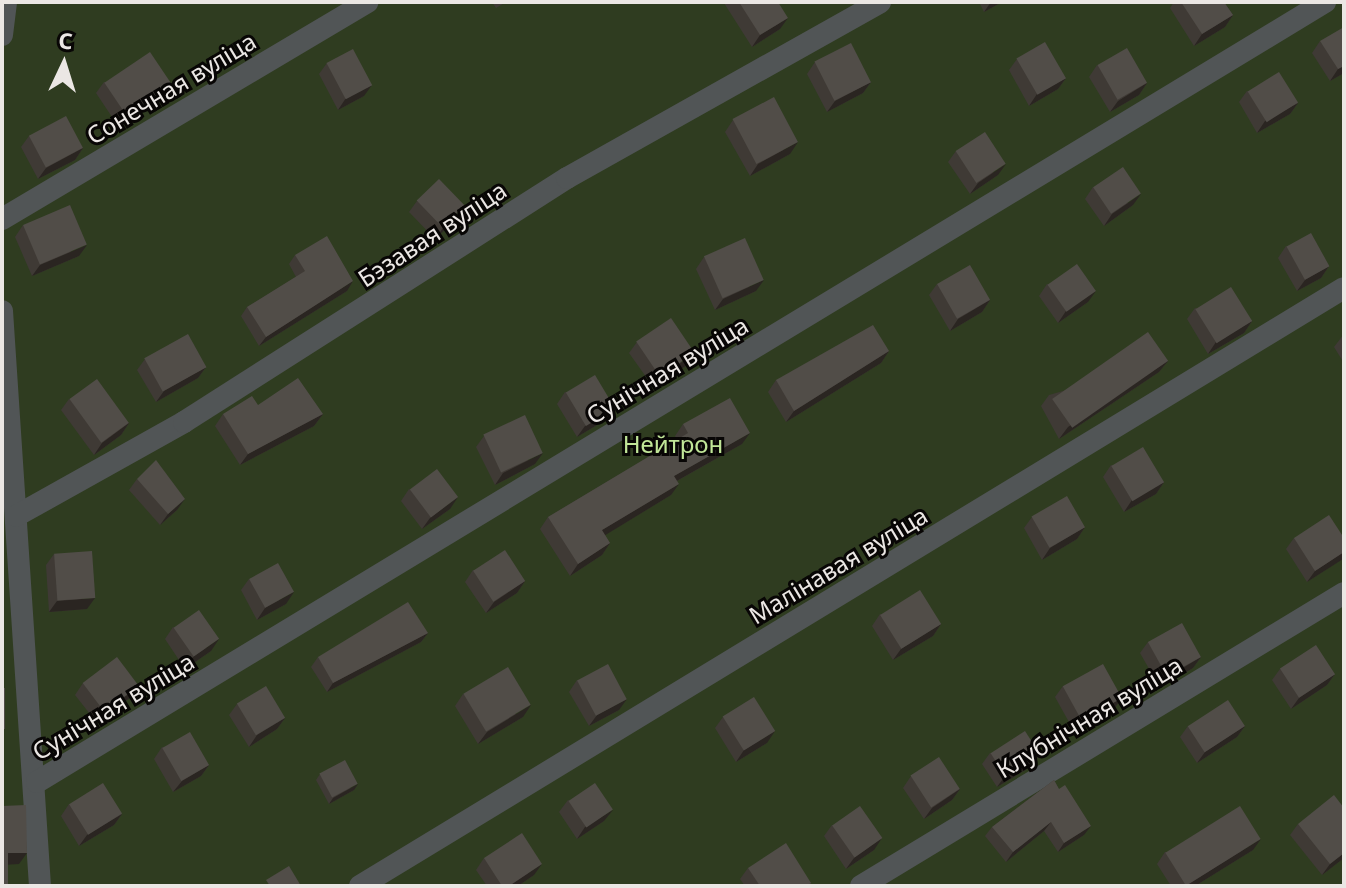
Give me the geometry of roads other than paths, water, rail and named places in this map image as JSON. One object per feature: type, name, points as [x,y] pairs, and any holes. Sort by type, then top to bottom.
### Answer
[{"type":"street","points":[[2,35],[6,2]]},
{"type":"street","name":"Сонечная вуліца","points":[[2,219],[367,2]]},
{"type":"street","name":"Бэзавая вуліца","points":[[16,516],[184,422],[567,178],[880,2]]},
{"type":"street","name":"Сунічная вуліца","points":[[37,782],[1325,2]]},
{"type":"street","name":"Малінавая вуліца","points":[[360,886],[1344,288]]},
{"type":"street","points":[[2,311],[37,782],[40,886]]},
{"type":"street","name":"Клубнічная вуліца","points":[[861,886],[1344,593]]},
{"type":"park label","name":"Нейтрон","points":[[673,444]]}]
